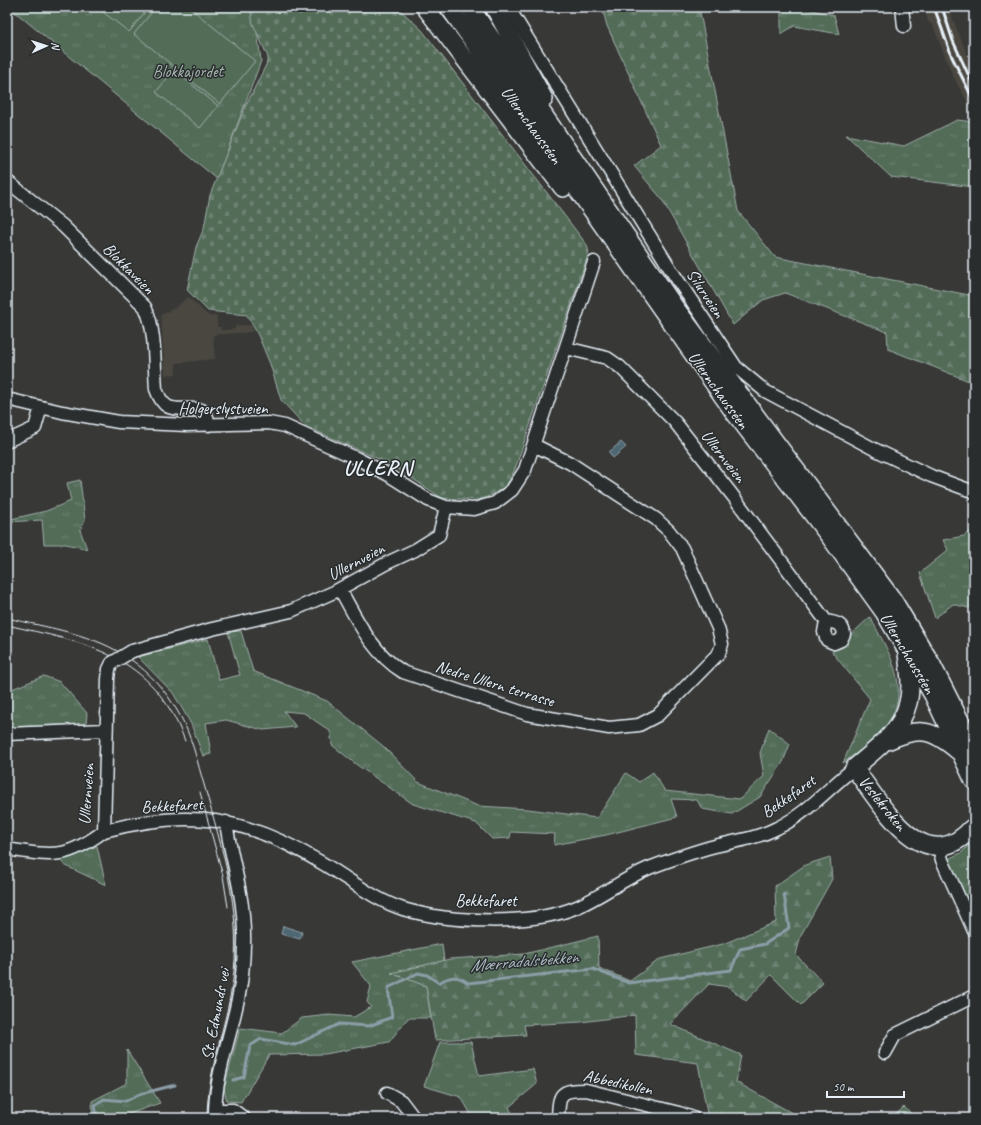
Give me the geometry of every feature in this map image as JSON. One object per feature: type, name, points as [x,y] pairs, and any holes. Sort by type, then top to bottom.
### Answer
[{"type":"highway","points":[[425,7],[569,195],[635,273]]},
{"type":"highway","name":"Ullernchausséen","points":[[449,7],[734,412],[857,572],[906,648],[968,751]]},
{"type":"highway","name":"Ullernchausséen","points":[[470,7],[679,312],[893,600],[940,679],[968,751],[974,781]]},
{"type":"highway","points":[[494,7],[518,49],[578,164]]},
{"type":"highway","points":[[854,768],[886,741],[897,726],[908,704],[910,687],[906,648]]},
{"type":"highway","points":[[886,741],[909,732],[925,731],[939,736],[968,751]]},
{"type":"highway","name":"Veslekroken","points":[[854,768],[902,830],[920,843],[939,847]]},
{"type":"highway","points":[[939,847],[956,842],[972,828]]},
{"type":"street","name":"Silurveien","points":[[508,7],[671,270],[736,367],[765,391],[874,449],[931,476],[974,492]]},
{"type":"street","points":[[902,7],[904,26]]},
{"type":"street","name":"Blokkaveien","points":[[7,181],[63,226],[145,307],[149,314],[156,389],[160,398],[165,405],[174,410],[202,410],[207,417],[209,425]]},
{"type":"street","points":[[446,507],[474,508],[495,503],[512,490],[525,470],[594,262]]},
{"type":"street","name":"Ullernveien","points":[[566,348],[607,358],[612,361],[620,367],[675,422],[733,496],[826,621]]},
{"type":"street","name":"Holgerslystveien","points":[[7,399],[119,422],[209,425],[269,423],[285,426],[356,458],[387,474],[428,500],[446,507]]},
{"type":"street","points":[[7,441],[35,428],[41,407]]},
{"type":"street","name":"Nedre Ullern terrasse","points":[[340,589],[368,639],[392,665],[403,672],[527,714],[591,726],[609,728],[639,725],[658,715],[710,664],[719,653],[722,644],[718,628],[682,548],[669,531],[656,519],[570,463],[534,445]]},
{"type":"street","name":"Ullernveien","points":[[7,849],[54,855],[72,851],[87,844],[104,831],[106,730],[109,669],[112,663],[132,651],[212,629],[291,611],[340,589],[387,563],[415,550],[439,534],[446,507]]},
{"type":"street","points":[[7,734],[106,730]]},
{"type":"street","name":"Bekkefaret","points":[[104,831],[155,820],[181,818],[226,822],[253,828],[276,838],[320,862],[374,896],[403,909],[437,916],[485,920],[540,916],[576,907],[647,869],[712,847],[762,835],[779,828],[799,814],[854,768]]},
{"type":"street","name":"St. Edmunds vei","points":[[215,1114],[219,1078],[238,1007],[244,938],[242,910],[226,822]]},
{"type":"street","points":[[939,847],[942,860],[974,930]]},
{"type":"street","points":[[885,1053],[895,1035],[974,996]]},
{"type":"street","name":"Abbedikollen","points":[[558,1118],[558,1100],[562,1094],[570,1090],[586,1090],[679,1113],[693,1118]]},
{"type":"street","points":[[387,1093],[401,1101],[414,1118]]},
{"type":"street","points":[[215,1114],[233,1110],[244,1118]]},
{"type":"shaded area","points":[[923,7],[948,7],[974,71],[974,114],[953,76],[933,26],[928,21]]},
{"type":"shaded area","points":[[188,297],[209,316],[217,316],[217,327],[221,327],[221,330],[235,329],[235,326],[252,325],[252,332],[213,335],[215,359],[176,363],[176,374],[165,375],[161,315],[176,307]]},
{"type":"green space","name":"Blokkajordet","points":[[9,7],[254,7],[261,61],[217,179]]},
{"type":"green space","points":[[107,7],[149,7],[129,32],[103,12]]},
{"type":"green space","points":[[156,7],[189,7],[255,61],[220,104],[134,34]]},
{"type":"green space","points":[[250,7],[397,7],[422,30],[587,245],[589,253],[515,469],[509,481],[503,488],[490,496],[477,500],[442,498],[390,464],[305,426],[281,400],[270,364],[258,335],[247,315],[208,311],[187,290],[196,247],[204,228],[210,195],[245,107],[266,65],[268,57],[253,24]]},
{"type":"green space","points":[[602,7],[699,7],[738,211],[775,257],[974,296],[974,383],[888,349],[887,332],[785,293],[763,300],[733,325],[661,198],[634,166],[661,145],[607,26]]},
{"type":"green space","points":[[784,7],[799,7],[834,15],[839,34],[794,26],[781,34],[781,10]]},
{"type":"green space","points":[[174,70],[218,106],[200,128],[156,92]]},
{"type":"green space","points":[[957,120],[974,122],[974,187],[891,177],[846,135],[904,146]]},
{"type":"green space","points":[[80,480],[85,520],[80,530],[87,549],[66,544],[44,544],[42,520],[7,522],[7,520],[46,511],[71,501],[67,483]]},
{"type":"green space","points":[[974,529],[974,604],[968,608],[953,604],[935,618],[920,573],[948,550],[943,540],[964,536]]},
{"type":"green space","points":[[870,617],[892,661],[898,690],[897,704],[891,719],[880,734],[867,746],[843,763],[870,699],[832,652]]},
{"type":"green space","points":[[241,631],[253,671],[327,701],[383,746],[418,782],[478,806],[528,809],[597,818],[626,773],[639,782],[653,772],[665,791],[740,799],[764,776],[760,753],[769,728],[790,744],[783,762],[760,797],[732,814],[702,809],[697,800],[671,799],[677,817],[606,835],[554,845],[555,834],[511,832],[510,838],[492,839],[476,823],[413,804],[357,765],[332,745],[330,731],[304,713],[284,711],[296,727],[263,730],[226,720],[206,723],[211,754],[203,756],[191,724],[173,693],[138,657],[208,639],[219,680],[240,675],[228,632]]},
{"type":"green space","points":[[44,676],[60,682],[87,713],[86,724],[7,731],[7,691]]},
{"type":"green space","points":[[974,840],[974,916],[948,859],[961,853]]},
{"type":"green space","points":[[97,846],[106,885],[64,865],[61,860]]},
{"type":"green space","points":[[830,857],[832,879],[801,935],[796,955],[823,983],[801,1005],[771,975],[746,1001],[729,987],[709,984],[670,1024],[741,1055],[736,1082],[801,1118],[715,1118],[707,1113],[698,1063],[636,1055],[635,1015],[581,1022],[524,1025],[526,1035],[435,1040],[426,986],[391,973],[450,959],[524,954],[598,936],[599,968],[630,981],[660,959],[723,944],[776,922],[775,886],[805,865]]},
{"type":"green space","points":[[442,944],[444,961],[392,973],[426,986],[431,1018],[408,1018],[389,1042],[325,1054],[269,1055],[241,1102],[227,1101],[224,1089],[240,1028],[282,1033],[302,1018],[329,1015],[354,1017],[371,1007],[367,1002],[371,986],[352,962]]},
{"type":"green space","points":[[440,1042],[471,1042],[479,1076],[533,1069],[537,1084],[509,1107],[514,1118],[473,1118],[461,1097],[424,1086]]},
{"type":"green space","points":[[127,1050],[160,1103],[118,1118],[93,1118],[92,1101],[127,1083]]},
{"type":"green space","points":[[904,1107],[916,1118],[892,1118]]},
{"type":"water","points":[[621,442],[626,447],[613,458],[609,452]]},
{"type":"water","points":[[283,926],[302,932],[300,939],[281,934]]},
{"type":"waterway","name":"Mærradalsbekken","points":[[233,1080],[244,1077],[250,1046],[261,1039],[295,1045],[339,1024],[369,1026],[392,1017],[388,988],[418,973],[427,975],[439,983],[454,977],[468,983],[593,969],[629,983],[731,970],[740,949],[765,944],[789,928],[784,894]]},
{"type":"waterway","name":"Mærradalsbekken","points":[[97,1118],[95,1105],[104,1099],[126,1101],[140,1094],[175,1085]]},
{"type":"tram line","points":[[7,618],[87,638],[102,643],[130,659],[144,670],[163,690],[183,721],[191,739],[218,833],[228,878],[235,924],[234,971],[228,1008],[214,1063],[208,1099],[207,1118]]},
{"type":"tram line","points":[[7,625],[64,638],[114,657],[135,671],[155,689],[171,712],[185,741]]},
{"type":"tram line","points":[[200,792],[223,876],[228,907]]},
{"type":"railway","points":[[934,7],[952,57],[974,101]]},
{"type":"railway","points":[[942,7],[953,41],[974,87]]},
{"type":"district","name":"ULLERN","points":[[378,468]]}]
